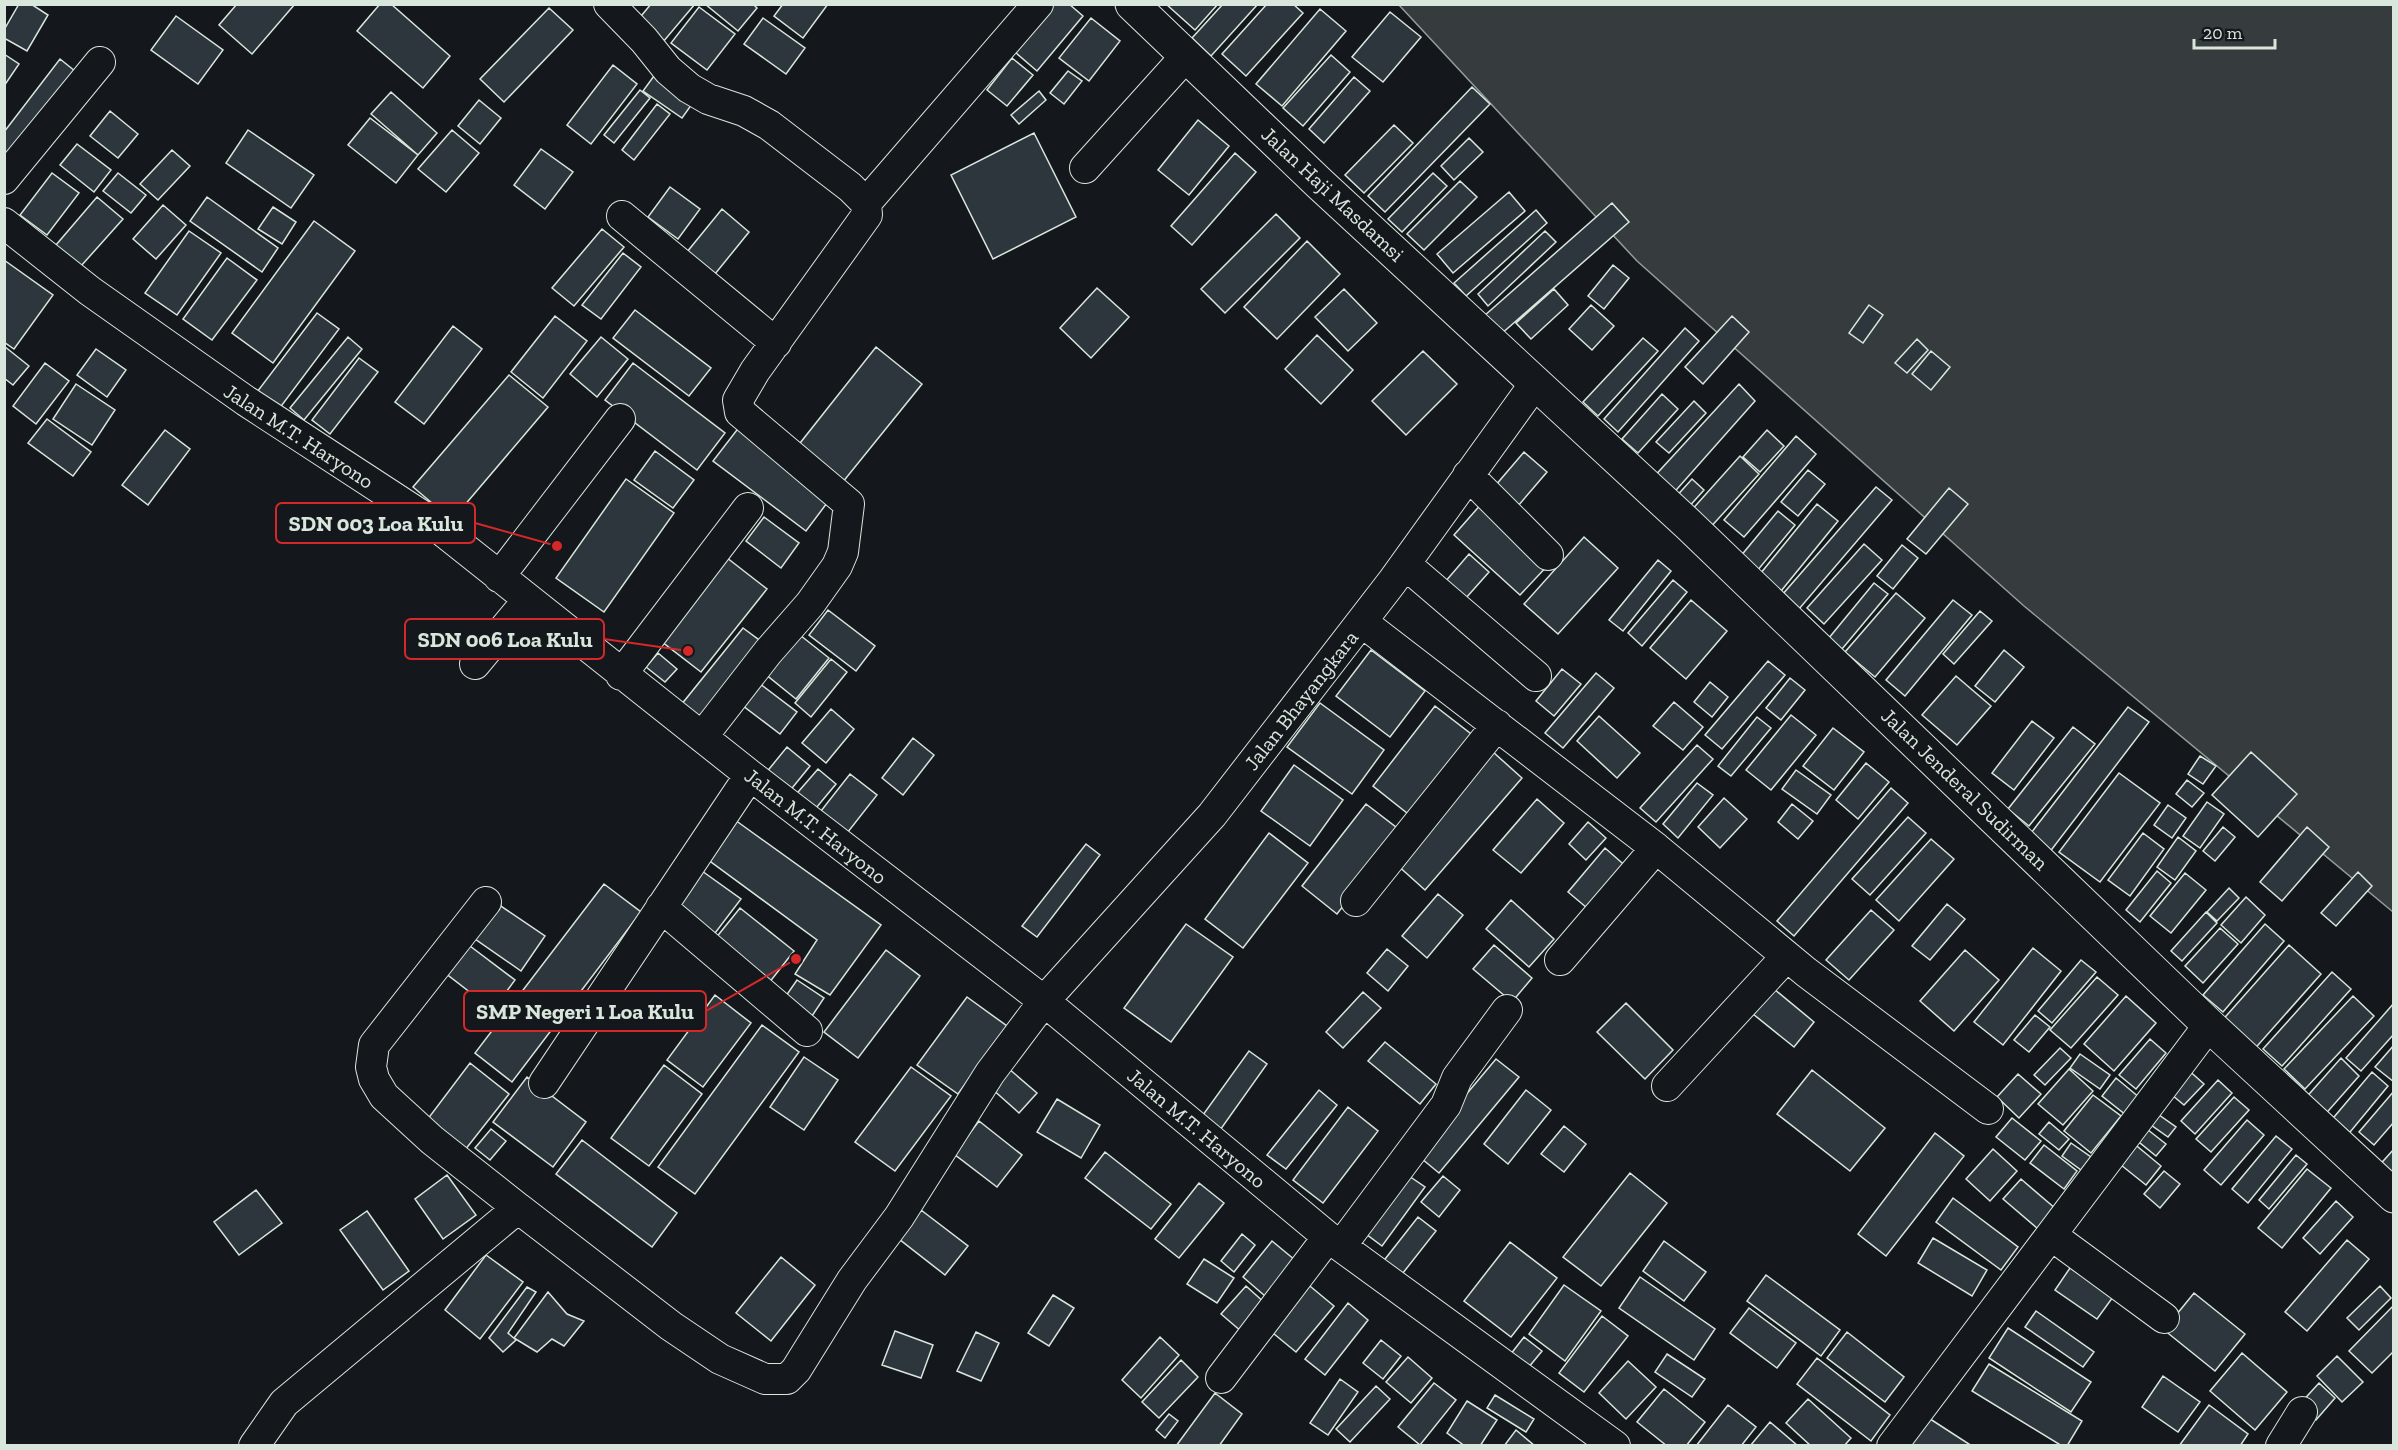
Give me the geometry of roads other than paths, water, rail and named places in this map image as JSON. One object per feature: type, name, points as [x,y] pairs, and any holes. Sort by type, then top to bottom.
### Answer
[{"type":"highway","name":"Jalan Haji Masdamsi","points":[[1132,4],[1319,183],[1536,382]]},
{"type":"highway","name":"Jalan Jenderal Sudirman","points":[[1536,382],[1706,541],[2209,1025],[2394,1196]]},
{"type":"street","points":[[609,4],[644,40],[668,70],[689,88],[708,99],[744,111],[769,125],[850,187],[866,203],[867,215],[738,400],[740,412],[849,504],[843,552],[837,566],[810,603],[768,652],[702,737]]},
{"type":"street","points":[[866,203],[1038,4]]},
{"type":"street","points":[[1085,168],[1186,56]]},
{"type":"street","points":[[4,179],[100,62]]},
{"type":"street","points":[[622,216],[776,343]]},
{"type":"street","name":"Jalan M.T. Haryono","points":[[4,223],[90,291],[246,401],[430,521],[621,675],[1044,1001],[1335,1241],[1615,1446]]},
{"type":"street","name":"Jalan Bhayangkara","points":[[518,1208],[671,1326],[712,1354],[765,1379],[787,1379],[852,1280],[899,1217],[990,1073],[1044,1001],[1212,815],[1362,622],[1536,382]]},
{"type":"street","points":[[499,577],[620,419]]},
{"type":"street","points":[[1468,475],[1548,555]]},
{"type":"street","points":[[621,675],[748,508]]},
{"type":"street","points":[[1405,564],[1536,676]]},
{"type":"street","points":[[475,664],[528,600]]},
{"type":"street","points":[[1362,622],[1656,848],[1786,957],[1988,1109]]},
{"type":"street","points":[[1356,901],[1497,725]]},
{"type":"street","points":[[543,1083],[750,775]]},
{"type":"street","points":[[1560,960],[1656,848]]},
{"type":"street","points":[[254,1446],[284,1403],[518,1208],[432,1140],[384,1096],[374,1079],[371,1067],[374,1045],[486,902]]},
{"type":"street","points":[[661,907],[807,1031]]},
{"type":"street","points":[[1668,1086],[1786,957]]},
{"type":"street","points":[[1221,1378],[1446,1105],[1457,1078],[1508,1010]]},
{"type":"street","points":[[1892,1446],[2209,1025]]},
{"type":"street","points":[[2051,1235],[2164,1318]]},
{"type":"street","points":[[2281,1446],[2302,1412]]},
{"type":"place","name":"SDN 003 Loa Kulu","points":[[557,546]]},
{"type":"place","name":"SDN 006 Loa Kulu","points":[[688,651]]},
{"type":"place","name":"SMP Negeri 1 Loa Kulu","points":[[796,959]]}]
